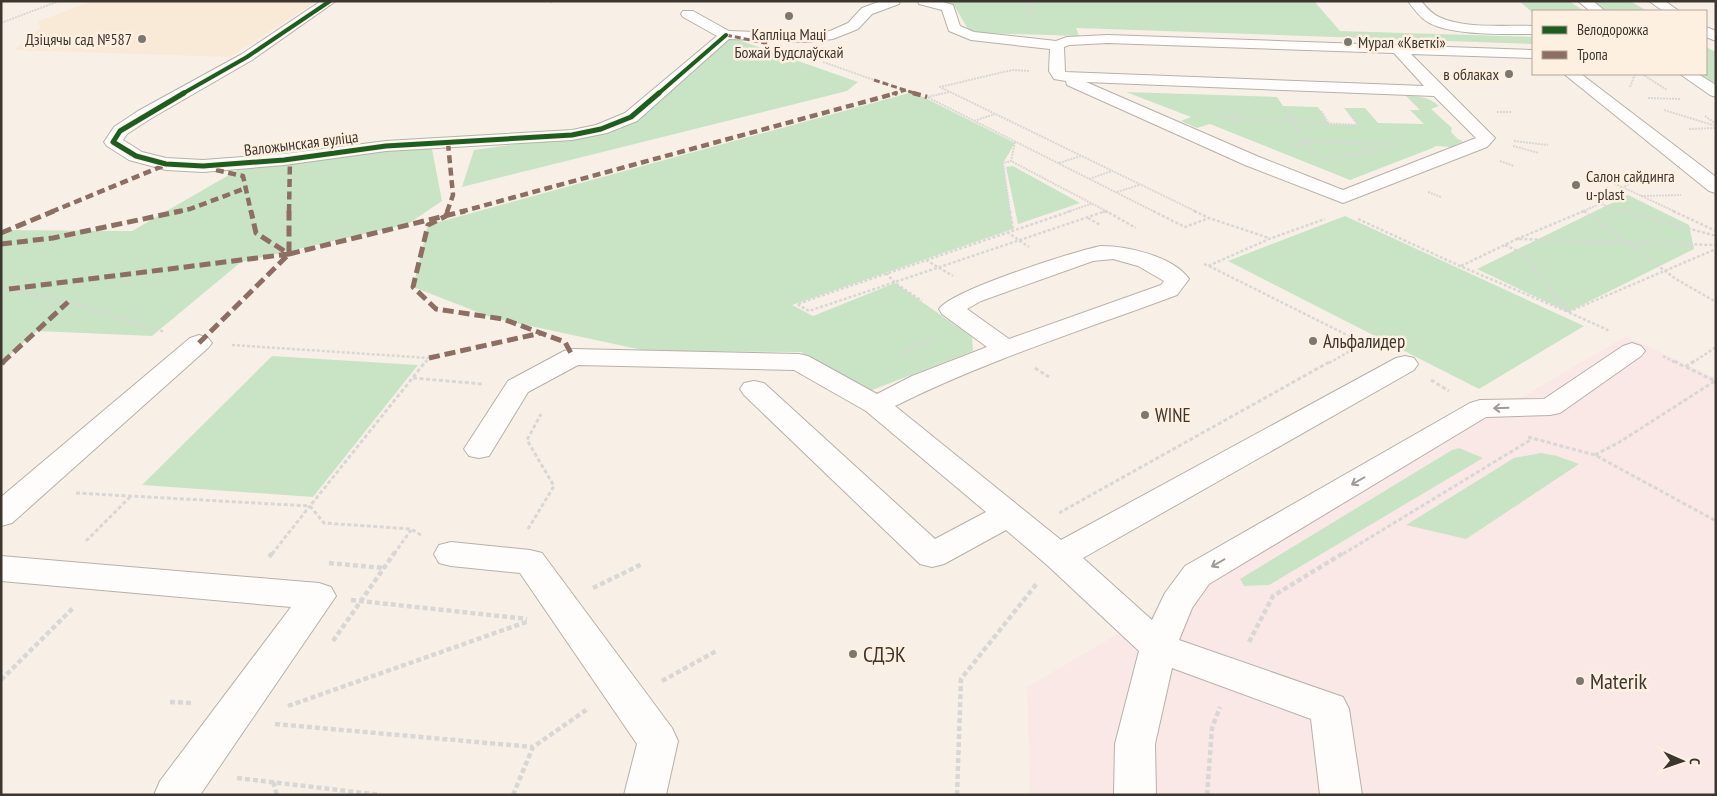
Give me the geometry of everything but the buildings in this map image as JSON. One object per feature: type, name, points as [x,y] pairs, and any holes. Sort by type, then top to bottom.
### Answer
[{"type":"street","name":"Валожынская вуліца","points":[[330,1],[247,57],[144,115],[120,131],[112,142],[120,150],[140,158],[202,167],[266,163],[385,146],[572,135],[601,129],[631,117],[726,35]]},
{"type":"street","points":[[688,14],[726,35],[807,38],[833,35],[854,26],[867,11],[894,1]]},
{"type":"street","points":[[924,1],[948,8],[954,28],[971,36],[1057,45],[1067,41],[1108,40],[1532,54]]},
{"type":"street","points":[[1414,1],[1432,20],[1441,23],[1532,30]]},
{"type":"street","points":[[1584,1],[1597,10]]},
{"type":"street","points":[[1655,1],[1670,10]]},
{"type":"street","points":[[1447,10],[1452,15],[1467,22],[1493,28]]},
{"type":"street","points":[[1057,45],[1058,74]]},
{"type":"street","points":[[1058,74],[1252,161],[1343,196],[1481,143],[1486,138],[1398,49]]},
{"type":"street","points":[[1058,74],[1438,91]]},
{"type":"street","points":[[1573,75],[1714,185]]},
{"type":"street","points":[[1690,75],[1716,92]]},
{"type":"street","points":[[876,405],[922,382],[1006,349],[1169,290],[1177,279],[1155,264],[1122,253],[1105,251],[973,296],[951,309],[1006,349]]},
{"type":"street","points":[[1,515],[199,343]]},
{"type":"street","points":[[1135,795],[1135,744],[1158,646],[1177,603],[1197,575],[1480,409],[1550,407],[1632,351]]},
{"type":"street","points":[[479,449],[518,387],[573,357],[799,362],[876,405],[1059,556],[1158,646],[1232,675],[1329,709],[1341,795]]},
{"type":"street","points":[[1059,556],[1405,364]]},
{"type":"street","points":[[754,389],[932,555],[1008,514]]},
{"type":"street","points":[[451,554],[530,562],[658,741],[644,795]]},
{"type":"street","points":[[1,568],[318,596]]},
{"type":"street","points":[[183,783],[318,596]]},
{"type":"path","points":[[1,23],[59,1]]},
{"type":"path","points":[[1058,74],[1012,70],[940,87],[1209,218],[1269,238]]},
{"type":"path","points":[[1629,89],[1635,75]]},
{"type":"path","points":[[950,92],[927,97],[1185,227],[1209,218]]},
{"type":"path","points":[[1318,107],[1329,124]]},
{"type":"path","points":[[1228,118],[1358,125],[1344,108]]},
{"type":"path","points":[[1662,109],[1716,126]]},
{"type":"path","points":[[974,121],[995,114]]},
{"type":"path","points":[[1486,138],[1548,145]]},
{"type":"path","points":[[1010,161],[1015,142]]},
{"type":"path","points":[[1252,161],[1306,142],[1415,144],[1460,150]]},
{"type":"path","points":[[1356,144],[1379,154]]},
{"type":"path","points":[[1318,160],[1415,144]]},
{"type":"path","points":[[1058,164],[1082,156]]},
{"type":"path","points":[[1014,229],[1003,162],[1010,161],[1106,212]]},
{"type":"path","points":[[1089,179],[1113,171]]},
{"type":"path","points":[[1714,185],[1652,177],[1622,187],[1600,204],[1516,239],[1460,266],[1568,312],[1716,249]]},
{"type":"path","points":[[1609,181],[1716,231]]},
{"type":"path","points":[[1116,192],[1140,185]]},
{"type":"path","points":[[810,311],[797,304],[1091,204]]},
{"type":"path","points":[[1600,204],[1716,236]]},
{"type":"path","points":[[1584,211],[1665,271],[1716,302]]},
{"type":"path","points":[[1006,232],[1020,241]]},
{"type":"path","points":[[1516,239],[1716,245]]},
{"type":"path","points":[[1505,245],[1522,254],[1568,312]]},
{"type":"path","points":[[926,260],[940,268]]},
{"type":"path","points":[[1208,266],[1405,364],[1532,439],[1594,455],[1716,521]]},
{"type":"path","points":[[886,273],[895,283],[922,301]]},
{"type":"path","points":[[1,288],[68,302],[199,343],[429,358],[269,558]]},
{"type":"path","points":[[957,795],[961,679],[1059,556],[1048,519],[1364,343]]},
{"type":"path","points":[[1594,455],[1618,443],[1716,381],[1685,367]]},
{"type":"path","points":[[413,378],[518,387]]},
{"type":"path","points":[[510,560],[554,486],[527,440],[545,407]]},
{"type":"path","points":[[1207,795],[1212,728],[1232,675],[1273,596],[1532,439]]},
{"type":"path","points":[[29,490],[310,506],[324,522],[411,529],[451,554]]},
{"type":"path","points":[[95,542],[85,541],[130,497]]},
{"type":"path","points":[[327,649],[411,529]]},
{"type":"path","points":[[259,557],[278,558]]},
{"type":"path","points":[[326,563],[384,568]]},
{"type":"path","points":[[560,603],[642,564]]},
{"type":"path","points":[[1,680],[103,577]]},
{"type":"path","points":[[288,705],[532,620],[318,596]]},
{"type":"path","points":[[628,699],[718,650]]},
{"type":"path","points":[[284,711],[294,697]]},
{"type":"path","points":[[587,699],[596,715]]},
{"type":"path","points":[[513,795],[533,747],[592,706]]},
{"type":"path","points":[[270,731],[280,718]]},
{"type":"path","points":[[275,724],[533,747]]},
{"type":"path","points":[[233,783],[242,770]]},
{"type":"path","points":[[183,783],[237,778],[381,795]]},
{"type":"path","points":[[273,782],[277,795]]},
{"type":"shaded area","name":"Дзіцячы сад №587","points":[[92,1],[317,1],[230,57],[14,50],[40,28],[37,22]]},
{"type":"shaded area","points":[[1626,336],[1716,378],[1716,795],[1030,795],[1027,687]]},
{"type":"green space","points":[[941,1],[1314,1],[1340,31],[1532,37],[1532,44],[1076,28],[1079,36],[981,33],[968,29],[955,7]]},
{"type":"green space","points":[[1519,1],[1569,1],[1582,10],[1532,10],[1532,12]]},
{"type":"green space","points":[[1587,1],[1630,1],[1645,10],[1601,10]]},
{"type":"green space","points":[[733,38],[858,82],[847,91],[462,187],[474,150],[619,130],[651,107],[707,44]]},
{"type":"green space","points":[[1707,48],[1716,52],[1716,84],[1702,75],[1707,75]]},
{"type":"green space","points":[[913,92],[1015,143],[1003,163],[1013,229],[792,305],[813,316],[895,283],[972,337],[973,351],[862,394],[801,352],[647,351],[493,318],[413,287],[428,225]]},
{"type":"green space","points":[[1126,92],[1277,97],[1283,106],[1318,107],[1329,124],[1358,125],[1344,108],[1365,108],[1378,123],[1424,124],[1410,110],[1420,110],[1406,96],[1420,97],[1428,99],[1439,106],[1431,109],[1452,128],[1451,132],[1458,139],[1463,141],[1452,147],[1434,146],[1350,180],[1210,124],[1197,128],[1181,121],[1191,117]]},
{"type":"green space","points":[[431,144],[442,201],[408,224],[241,262],[152,336],[37,331],[1,363],[1,230],[132,231],[248,164]]},
{"type":"green space","points":[[1013,166],[1080,203],[1018,224],[1006,167]]},
{"type":"green space","points":[[1628,195],[1689,225],[1694,249],[1568,312],[1477,269]]},
{"type":"green space","points":[[1345,216],[1584,326],[1479,389],[1228,261]]},
{"type":"green space","points":[[272,356],[418,365],[313,497],[142,485]]},
{"type":"green space","points":[[1459,448],[1483,458],[1269,585],[1244,586],[1240,579],[1452,450]]},
{"type":"green space","points":[[1541,453],[1557,456],[1579,464],[1466,539],[1406,525],[1514,458]]},
{"type":"marked path","points":[[726,35],[770,44]]},
{"type":"marked path","points":[[874,80],[927,97]]},
{"type":"marked path","points":[[289,254],[446,216],[906,90]]},
{"type":"marked path","points":[[448,143],[453,195],[446,216],[428,225],[413,287],[436,309],[503,319],[565,342],[573,357]]},
{"type":"marked path","points":[[199,343],[289,254],[290,159]]},
{"type":"marked path","points":[[1,233],[165,165]]},
{"type":"marked path","points":[[9,289],[289,254],[256,233],[243,176],[216,170]]},
{"type":"marked path","points":[[1,244],[53,238],[190,209],[246,188]]},
{"type":"marked path","points":[[1,363],[68,302]]},
{"type":"marked path","points":[[429,358],[541,333]]},
{"type":"cycle path","points":[[330,1],[247,57],[144,115],[120,131],[113,142],[136,156],[166,164],[203,166],[284,160],[386,146],[572,135],[601,129],[631,117],[726,35]]},
{"type":"place","name":"Капліца Маці Божай Будслаўскай","points":[[789,16]]},
{"type":"place","name":"Дзіцячы сад №587","points":[[142,39]]},
{"type":"place","name":"Мурал «Кветкі»","points":[[1348,42]]},
{"type":"place","name":"в облаках","points":[[1509,74]]},
{"type":"place","name":"Салон сайдинга u-plast","points":[[1576,185]]},
{"type":"place","name":"Альфалидер","points":[[1313,341]]},
{"type":"place","name":"WINE","points":[[1145,415]]},
{"type":"place","name":"СДЭК","points":[[853,654]]},
{"type":"place","name":"Materik","points":[[1580,681]]}]
